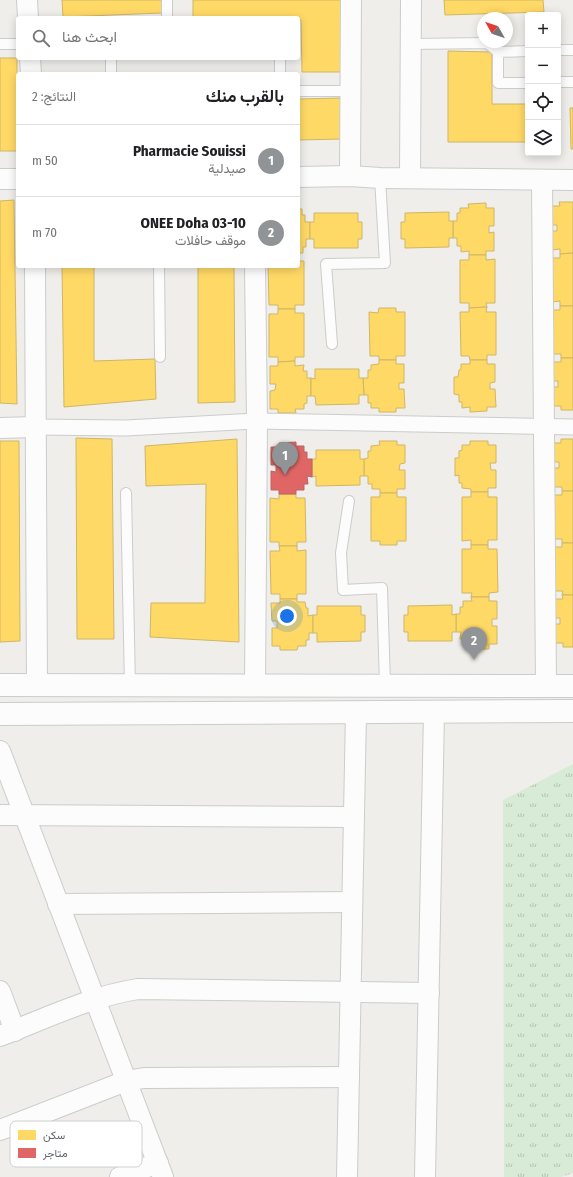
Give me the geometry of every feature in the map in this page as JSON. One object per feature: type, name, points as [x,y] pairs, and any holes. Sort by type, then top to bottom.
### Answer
[{"type":"street","points":[[27,0],[28,16]]},
{"type":"street","points":[[350,176],[351,0]]},
{"type":"street","points":[[410,177],[411,0]]},
{"type":"street","points":[[30,60],[31,72]]},
{"type":"street","points":[[300,177],[350,176],[380,178],[410,177],[573,180]]},
{"type":"street","points":[[0,179],[16,180]]},
{"type":"street","points":[[542,180],[546,686]]},
{"type":"street","points":[[34,268],[37,686]]},
{"type":"street","points":[[255,268],[257,421],[255,685]]},
{"type":"street","points":[[0,428],[126,428],[257,421],[573,427]]},
{"type":"street","points":[[0,685],[573,686]]},
{"type":"street","points":[[0,714],[573,711]]},
{"type":"street","points":[[347,1177],[356,712]]},
{"type":"street","points":[[425,1177],[434,712]]},
{"type":"street","points":[[0,751],[141,1121]]},
{"type":"street","points":[[0,815],[354,817]]},
{"type":"street","points":[[58,904],[352,902]]},
{"type":"street","points":[[0,991],[7,1033],[95,1000],[124,991],[138,989],[428,992]]},
{"type":"street","points":[[23,1121],[126,1081],[144,1078],[349,1077]]},
{"type":"street","points":[[120,1177],[160,1170],[142,1123]]},
{"type":"street","points":[[0,1130],[10,1126]]},
{"type":"lane","points":[[167,0],[167,16]]},
{"type":"lane","points":[[411,44],[488,43],[498,52],[525,51]]},
{"type":"lane","points":[[0,44],[16,44]]},
{"type":"lane","points":[[561,50],[573,50]]},
{"type":"lane","points":[[498,52],[498,83],[525,83]]},
{"type":"lane","points":[[111,60],[111,72]]},
{"type":"lane","points":[[280,60],[280,72]]},
{"type":"lane","points":[[561,82],[573,82]]},
{"type":"lane","points":[[300,91],[350,92]]},
{"type":"lane","points":[[332,344],[326,264],[385,263],[380,178]]},
{"type":"lane","points":[[159,268],[160,358]]},
{"type":"lane","points":[[126,493],[130,686]]},
{"type":"lane","points":[[349,501],[341,553],[343,590],[382,588],[386,685]]},
{"type":"green space","points":[[573,764],[573,1173],[561,1177],[504,1177],[503,800]]},
{"type":"building: سكن","points":[[62,0],[162,0],[162,13],[63,16]]},
{"type":"building: سكن","points":[[193,0],[346,0],[347,72],[302,72],[300,16],[193,16]]},
{"type":"building: سكن","points":[[444,0],[543,0],[544,12],[477,12],[477,14],[445,15]]},
{"type":"building: سكن","points":[[448,51],[492,52],[492,104],[525,104],[525,142],[448,142]]},
{"type":"building: سكن","points":[[0,58],[16,58],[16,151],[0,151]]},
{"type":"building: سكن","points":[[341,98],[342,139],[300,140],[300,99]]},
{"type":"building: سكن","points":[[570,108],[573,108],[573,149],[571,149]]},
{"type":"building: سكن","points":[[14,200],[17,404],[0,403],[0,201]]},
{"type":"building: سكن","points":[[559,202],[573,202],[573,253],[560,254],[560,249],[552,250],[552,231],[557,231],[557,225],[551,225],[551,206],[560,206]]},
{"type":"building: سكن","points":[[486,203],[486,208],[494,208],[494,226],[489,226],[489,233],[494,232],[494,251],[486,251],[486,255],[469,255],[469,251],[461,252],[461,246],[457,246],[457,238],[453,238],[453,221],[457,221],[457,213],[460,213],[460,208],[469,208],[468,204]]},
{"type":"building: سكن","points":[[300,209],[302,209],[302,215],[305,215],[305,222],[310,222],[310,239],[306,239],[306,247],[303,247],[303,253],[300,253]]},
{"type":"building: سكن","points":[[449,212],[449,221],[453,221],[453,238],[449,238],[449,247],[405,248],[405,239],[401,239],[401,222],[405,222],[405,213]]},
{"type":"building: سكن","points":[[314,213],[358,213],[358,222],[362,222],[362,239],[358,239],[358,248],[314,248],[314,239],[310,239],[310,222],[314,222]]},
{"type":"building: سكن","points":[[573,253],[573,306],[560,306],[560,301],[551,302],[551,258],[560,258],[560,254]]},
{"type":"building: سكن","points":[[469,255],[486,255],[486,260],[495,259],[495,303],[486,303],[487,307],[469,308],[469,303],[460,303],[460,260],[469,260]]},
{"type":"building: سكن","points":[[300,261],[304,261],[304,305],[295,305],[295,309],[278,309],[278,305],[269,305],[268,268],[300,268]]},
{"type":"building: سكن","points":[[62,268],[94,268],[94,361],[155,359],[156,399],[64,407]]},
{"type":"building: سكن","points":[[198,268],[234,268],[235,402],[198,403]]},
{"type":"building: سكن","points":[[560,306],[573,306],[573,358],[561,358],[561,354],[552,354],[551,310],[560,310]]},
{"type":"building: سكن","points":[[487,307],[486,312],[496,312],[496,355],[487,355],[487,360],[470,360],[469,356],[461,356],[460,312],[469,312],[469,308]]},
{"type":"building: سكن","points":[[379,308],[396,308],[396,312],[405,312],[405,356],[396,356],[396,360],[379,360],[379,356],[370,356],[369,312],[378,313]]},
{"type":"building: سكن","points":[[278,309],[295,309],[295,313],[304,313],[304,357],[295,357],[295,361],[278,362],[278,357],[269,357],[269,314],[278,314]]},
{"type":"building: سكن","points":[[561,358],[573,358],[573,410],[561,410],[561,406],[553,406],[553,387],[558,387],[558,381],[553,381],[552,362],[561,362]]},
{"type":"building: سكن","points":[[379,360],[396,360],[396,364],[404,364],[404,383],[399,383],[399,389],[404,389],[405,408],[396,408],[396,412],[379,412],[379,408],[371,408],[371,403],[368,403],[368,395],[364,395],[363,378],[368,378],[368,370],[371,370],[371,365],[379,364]]},
{"type":"building: سكن","points":[[470,360],[487,360],[487,364],[495,364],[495,382],[490,383],[490,389],[495,389],[496,407],[487,407],[487,411],[470,412],[470,407],[462,408],[462,402],[459,402],[459,395],[454,394],[454,377],[458,377],[461,364],[470,364]]},
{"type":"building: سكن","points":[[295,361],[295,366],[304,365],[303,371],[307,371],[307,378],[311,378],[311,396],[307,396],[307,403],[304,404],[304,409],[295,409],[296,413],[278,413],[278,409],[270,409],[270,391],[275,390],[276,384],[270,384],[270,366],[278,366],[278,362]]},
{"type":"building: سكن","points":[[315,369],[359,369],[359,378],[363,378],[364,395],[359,395],[359,404],[316,405],[315,396],[311,396],[311,378],[315,379]]},
{"type":"building: سكن","points":[[76,438],[112,439],[114,639],[77,639]]},
{"type":"building: سكن","points":[[237,439],[239,642],[150,637],[151,603],[205,603],[206,484],[146,486],[145,446]]},
{"type":"building: سكن","points":[[561,439],[573,439],[573,491],[562,491],[562,487],[553,487],[553,468],[559,468],[559,462],[553,462],[553,443],[561,443]]},
{"type":"building: سكن","points":[[0,441],[19,441],[20,641],[0,642]]},
{"type":"building: سكن","points":[[379,441],[397,441],[397,445],[405,445],[405,463],[400,464],[399,470],[405,470],[405,489],[397,489],[397,493],[380,493],[380,489],[372,489],[372,484],[368,484],[368,476],[364,476],[364,459],[368,458],[368,451],[371,451],[371,446],[380,445]]},
{"type":"building: سكن","points":[[470,441],[488,441],[488,445],[496,445],[496,463],[490,463],[491,470],[496,470],[496,488],[488,488],[488,492],[471,492],[471,489],[462,488],[462,483],[459,483],[459,475],[455,476],[455,458],[459,458],[459,451],[462,450],[462,445],[470,445]]},
{"type":"building: سكن","points":[[316,450],[360,450],[360,459],[364,459],[364,476],[360,476],[360,485],[316,486],[316,476],[312,477],[312,459],[316,459]]},
{"type":"building: سكن","points":[[562,491],[573,491],[573,543],[562,543],[562,539],[553,539],[553,495],[562,495]]},
{"type":"building: سكن","points":[[471,492],[488,492],[488,497],[497,497],[497,540],[488,540],[488,545],[471,545],[471,540],[462,541],[462,497],[471,497]]},
{"type":"building: سكن","points":[[380,493],[397,493],[397,497],[406,497],[406,541],[397,541],[397,545],[380,545],[380,541],[371,541],[371,497],[380,497]]},
{"type":"building: سكن","points":[[279,494],[296,494],[296,498],[305,498],[306,542],[297,542],[297,546],[279,546],[279,542],[270,542],[270,498],[279,499]]},
{"type":"building: سكن","points":[[562,543],[573,543],[573,595],[562,595],[563,591],[553,591],[553,547],[562,547]]},
{"type":"building: سكن","points":[[471,545],[488,545],[488,549],[497,549],[498,592],[489,593],[489,597],[471,597],[472,593],[462,593],[462,549],[471,549]]},
{"type":"building: سكن","points":[[279,546],[297,546],[297,551],[306,550],[306,594],[297,594],[297,599],[280,599],[280,594],[271,594],[270,551],[280,551]]},
{"type":"building: سكن","points":[[562,595],[573,595],[573,647],[563,647],[563,643],[555,643],[555,624],[560,624],[560,618],[554,618],[554,599],[563,599]]},
{"type":"building: سكن","points":[[471,597],[489,597],[489,601],[497,601],[497,619],[492,619],[492,626],[497,626],[497,644],[489,644],[489,649],[472,649],[472,645],[464,645],[464,639],[460,639],[461,632],[456,632],[456,614],[460,614],[460,607],[463,607],[463,601],[472,601]]},
{"type":"building: سكن","points":[[280,599],[297,599],[297,602],[305,602],[306,608],[308,608],[308,616],[313,615],[313,633],[309,633],[309,640],[306,640],[306,646],[298,646],[297,650],[280,650],[280,646],[272,646],[272,628],[277,628],[277,621],[272,621],[271,603],[280,603]]},
{"type":"building: سكن","points":[[452,605],[452,615],[456,614],[456,632],[452,632],[452,641],[408,641],[408,632],[404,632],[404,615],[408,615],[408,606]]},
{"type":"building: سكن","points":[[317,606],[361,606],[361,615],[365,615],[365,632],[361,632],[361,641],[317,642],[317,633],[313,633],[313,615],[317,615]]},
{"type":"building: متاجر","points":[[296,442],[296,446],[304,446],[304,452],[307,452],[307,459],[312,459],[312,477],[307,476],[308,484],[304,484],[304,490],[296,490],[296,494],[279,494],[279,490],[271,490],[271,471],[276,472],[276,465],[271,465],[271,447],[279,447],[279,443]]},
{"type":"place","name":"Pharmacie Souissi","points":[[285,475]]},
{"type":"place","name":"03-10 ONEE Doha","points":[[474,660]]}]
